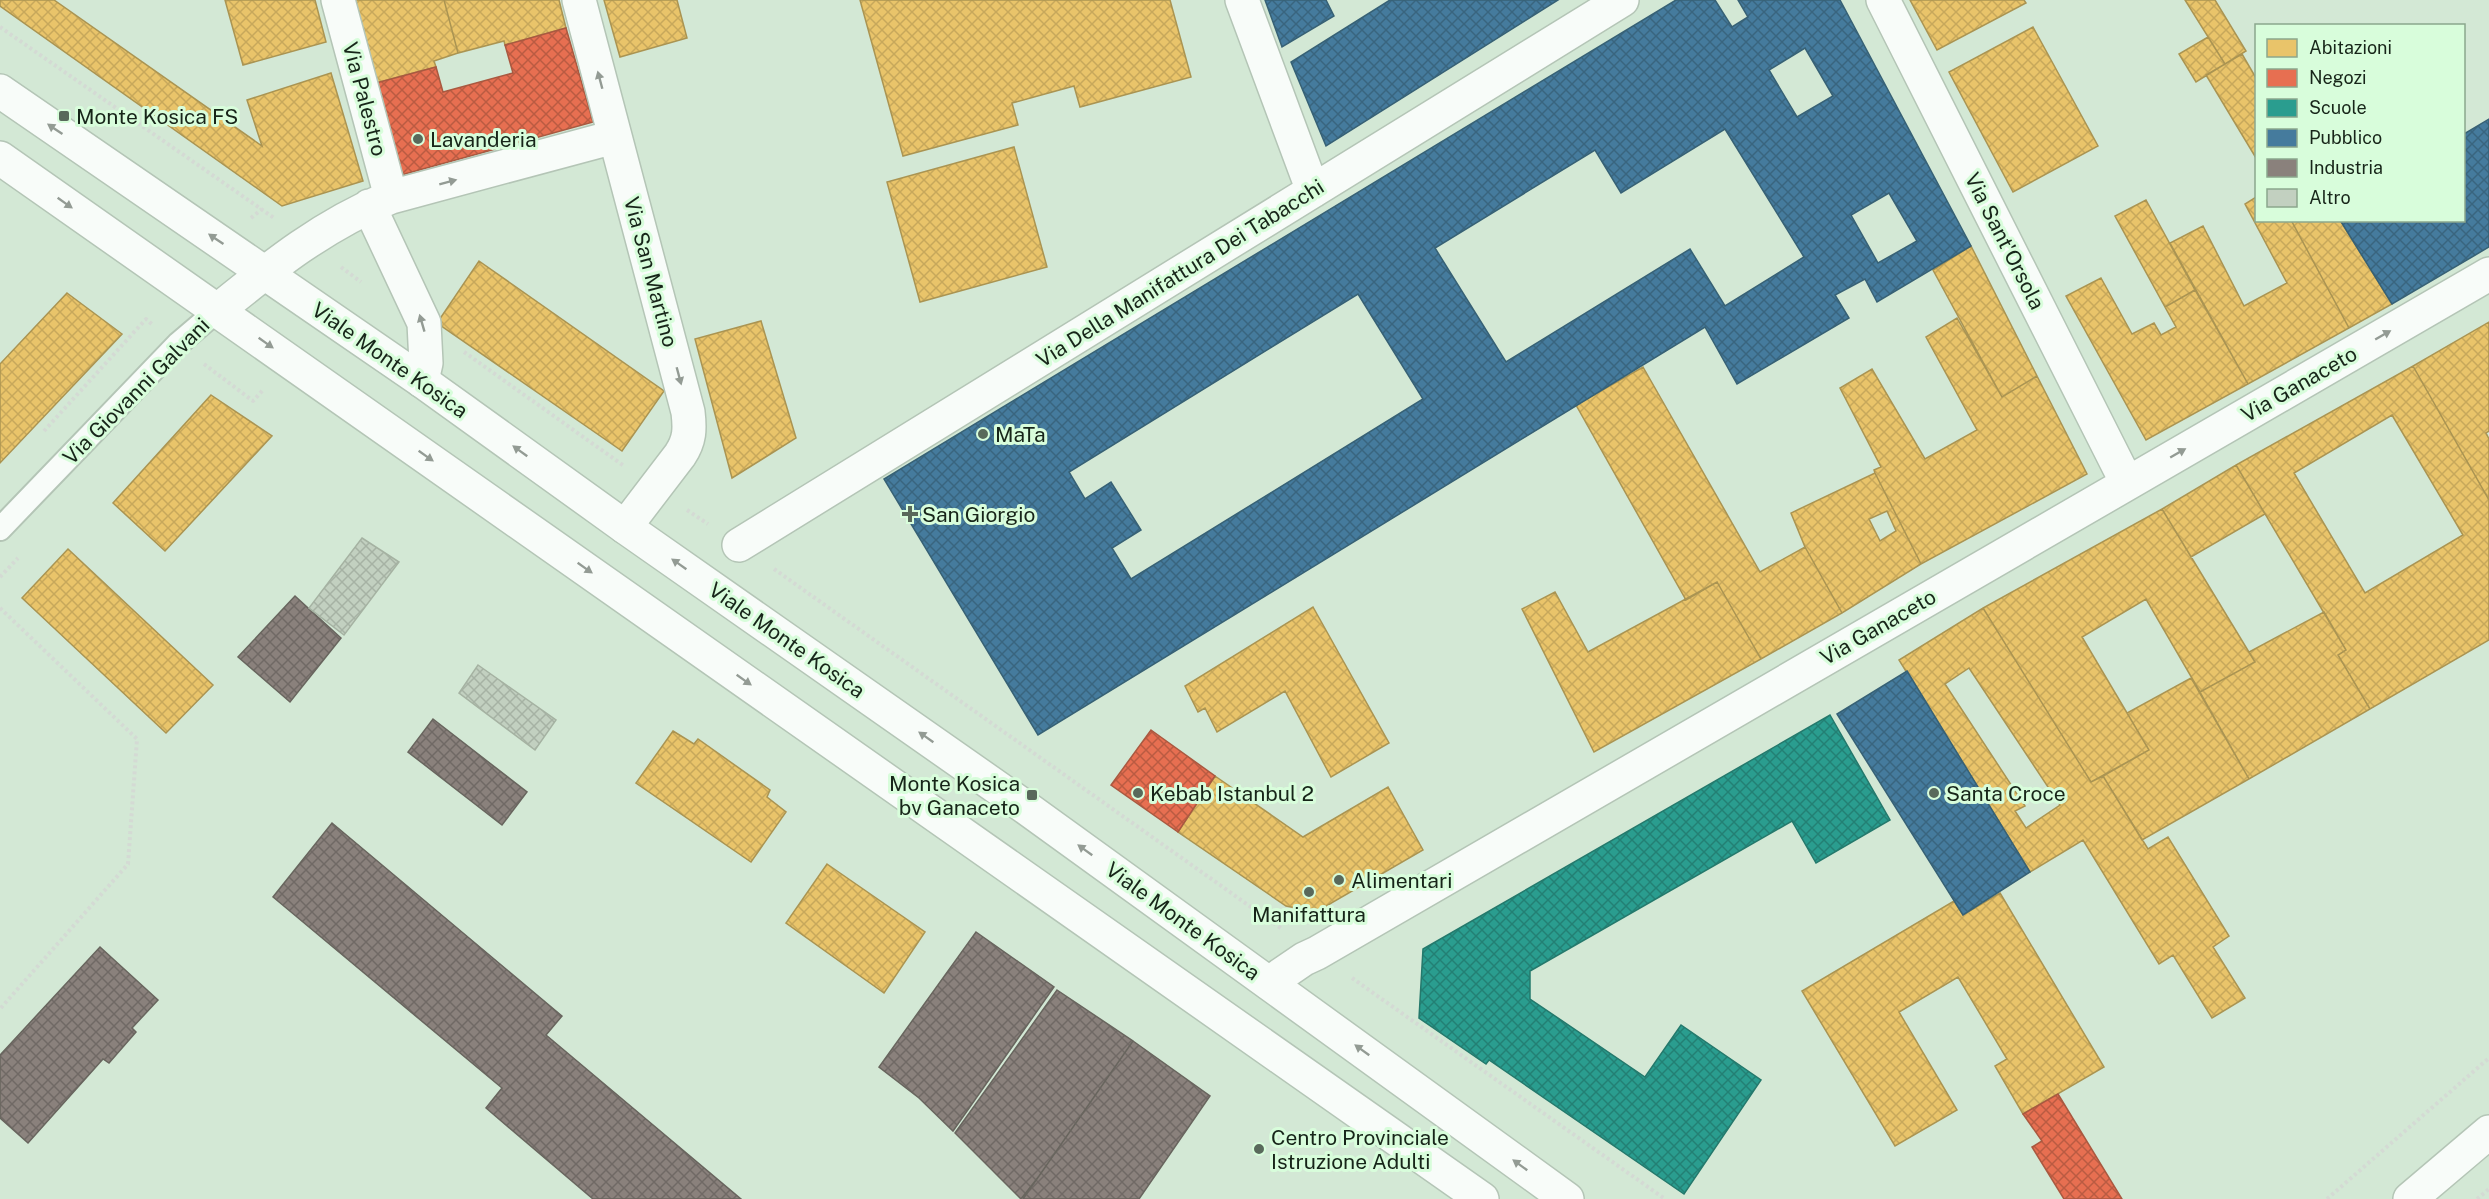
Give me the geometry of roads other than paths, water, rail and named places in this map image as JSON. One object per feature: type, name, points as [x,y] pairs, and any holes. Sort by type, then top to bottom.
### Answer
[{"type":"street","name":"Via Palestro","points":[[338,0],[380,202],[424,323],[426,363],[422,381]]},
{"type":"street","name":"Via San Martino","points":[[579,0],[688,412],[691,431],[687,445],[625,527]]},
{"type":"street","points":[[1242,0],[1314,190]]},
{"type":"street","name":"Via Della Manifattura Dei Tabacchi","points":[[739,545],[1622,0]]},
{"type":"street","name":"Via Sant'Orsola","points":[[1884,0],[2127,483]]},
{"type":"street","name":"Viale Monte Kosica","points":[[0,91],[422,381],[625,527],[1025,807],[1567,1199]]},
{"type":"street","name":"Via Giovanni Galvani","points":[[218,310],[306,240],[380,202],[614,137]]},
{"type":"street","points":[[0,158],[1482,1199]]},
{"type":"street","name":"Via Ganaceto","points":[[1269,983],[1304,958],[1317,953],[2489,274]]},
{"type":"street","points":[[2410,1199],[2489,1132]]},
{"type":"lane","name":"Via Giovanni Galvani","points":[[0,529],[178,344],[218,310]]},
{"type":"place","name":"Monte Kosica FS","points":[[64,116]]},
{"type":"place","name":"Lavanderia","points":[[418,139]]},
{"type":"place","name":"MaTa","points":[[983,434]]},
{"type":"place","name":"San Giorgio","points":[[910,514]]},
{"type":"place","name":"Kebab Istanbul 2","points":[[1138,793]]},
{"type":"place","name":"Santa Croce","points":[[1934,793]]},
{"type":"place","name":"Monte Kosica bv Ganaceto","points":[[1032,795]]},
{"type":"place","name":"Alimentari","points":[[1339,880]]},
{"type":"place","name":"Manifattura","points":[[1309,892]]},
{"type":"place","name":"Centro Provinciale Istruzione Adulti","points":[[1259,1149]]}]
